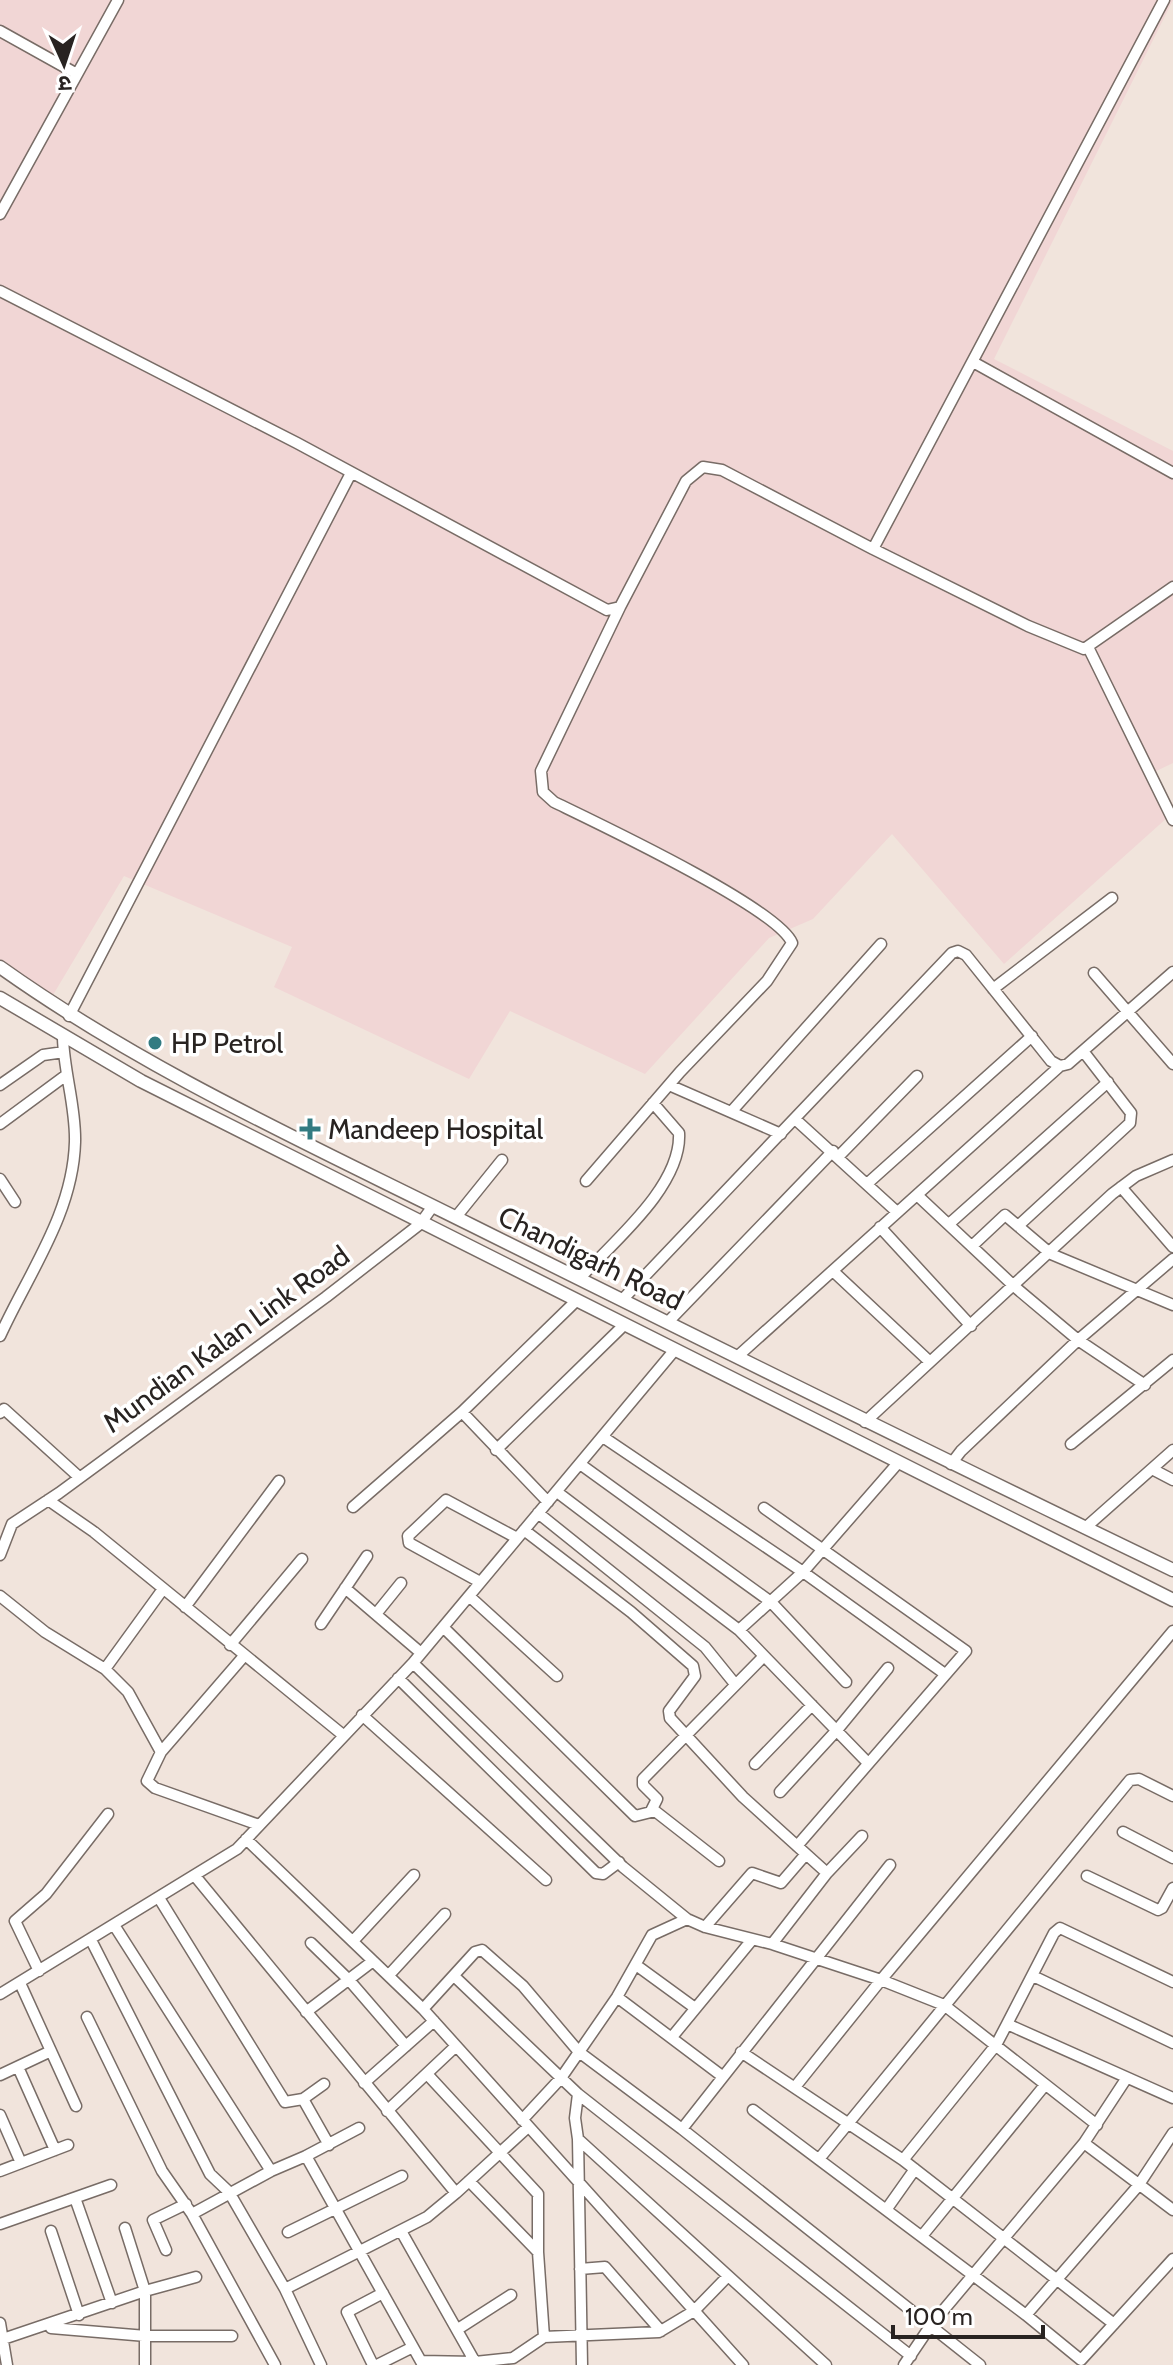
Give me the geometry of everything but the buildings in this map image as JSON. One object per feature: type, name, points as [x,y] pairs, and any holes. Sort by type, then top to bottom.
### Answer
[{"type":"main road","name":"Chandigarh Road","points":[[0,967],[69,1016],[218,1099],[865,1422],[1173,1570]]},
{"type":"main road","name":"Chandigarh Road","points":[[0,998],[63,1038],[420,1224],[1173,1600]]},
{"type":"street","points":[[0,214],[118,0]]},
{"type":"street","points":[[873,549],[1164,0]]},
{"type":"street","points":[[0,31],[77,74]]},
{"type":"street","points":[[0,291],[297,443],[350,475],[598,607],[620,607]]},
{"type":"street","points":[[973,362],[1173,473]]},
{"type":"street","points":[[586,1181],[669,1085],[767,981],[792,943],[780,928],[724,890],[554,802],[543,792],[541,771],[620,607],[686,481],[703,467],[722,470],[873,549],[1078,648],[1089,649],[1173,587]]},
{"type":"street","points":[[69,1016],[350,475]]},
{"type":"street","points":[[1089,649],[1173,820]]},
{"type":"street","points":[[993,989],[1112,898]]},
{"type":"street","points":[[731,1112],[881,944]]},
{"type":"street","points":[[622,1300],[952,953],[958,951],[966,955],[1051,1061],[1060,1066]]},
{"type":"street","points":[[1094,973],[1173,1064]]},
{"type":"street","points":[[738,1356],[1060,1066],[1083,1051],[1171,977]]},
{"type":"street","points":[[868,1183],[1032,1036]]},
{"type":"street","points":[[0,1336],[50,1239],[70,1174],[75,1126],[65,1076],[63,1038]]},
{"type":"street","points":[[1018,1226],[1130,1123],[1131,1113],[1083,1051]]},
{"type":"street","points":[[0,1085],[43,1055],[64,1052]]},
{"type":"street","points":[[0,1124],[65,1076]]},
{"type":"street","points":[[668,1322],[917,1076]]},
{"type":"street","points":[[949,1224],[1108,1082]]},
{"type":"street","points":[[669,1085],[781,1134]]},
{"type":"street","points":[[579,1279],[651,1201],[676,1159],[680,1141],[677,1127],[653,1103]]},
{"type":"street","points":[[795,1119],[836,1153],[897,1212]]},
{"type":"street","points":[[456,1217],[502,1160]]},
{"type":"street","points":[[865,1422],[1121,1187],[1136,1176],[1173,1160]]},
{"type":"street","points":[[0,1179],[15,1202]]},
{"type":"street","points":[[1121,1187],[1173,1247]]},
{"type":"street","points":[[917,1195],[1015,1287],[1078,1340],[1145,1385]]},
{"type":"street","name":"Mundian Kalan Link Road","points":[[0,1555],[12,1524],[59,1493],[326,1297],[420,1224],[433,1206]]},
{"type":"street","points":[[972,1246],[1002,1215],[1051,1254],[1173,1305]]},
{"type":"street","points":[[880,1227],[971,1326]]},
{"type":"street","points":[[951,1464],[1078,1340],[1173,1259]]},
{"type":"street","points":[[834,1272],[930,1362]]},
{"type":"street","points":[[353,1507],[462,1412],[575,1302]]},
{"type":"street","points":[[496,1450],[623,1326]]},
{"type":"street","points":[[0,1994],[195,1876],[246,1839],[413,1663],[673,1352]]},
{"type":"street","points":[[1071,1444],[1173,1360]]},
{"type":"street","points":[[1,1408],[79,1477]]},
{"type":"street","points":[[462,1412],[548,1502]]},
{"type":"street","points":[[603,1437],[803,1572],[945,1674]]},
{"type":"street","points":[[1085,1528],[1173,1450]]},
{"type":"street","points":[[739,1630],[803,1572],[898,1463]]},
{"type":"street","points":[[580,1464],[771,1602],[846,1682]]},
{"type":"street","points":[[1152,1469],[1173,1480]]},
{"type":"street","points":[[185,1607],[279,1481]]},
{"type":"street","points":[[557,1492],[739,1630],[868,1763]]},
{"type":"street","points":[[48,1500],[94,1532],[343,1735]]},
{"type":"street","points":[[480,1582],[409,1543],[408,1536],[448,1500],[521,1534],[631,1612],[693,1666],[695,1676],[669,1713],[743,1797],[827,1873]]},
{"type":"street","points":[[764,1508],[965,1649],[965,1654],[797,1846]]},
{"type":"street","points":[[538,1513],[705,1647],[735,1684]]},
{"type":"street","points":[[321,1624],[367,1556]]},
{"type":"street","points":[[230,1645],[302,1559]]},
{"type":"street","points":[[376,1614],[401,1583]]},
{"type":"street","points":[[345,1588],[421,1653]]},
{"type":"street","points":[[105,1669],[163,1589]]},
{"type":"street","points":[[0,1596],[45,1632],[105,1669],[136,1704],[161,1752]]},
{"type":"street","points":[[469,1596],[557,1676]]},
{"type":"street","points":[[443,1627],[635,1816],[651,1811],[657,1799],[642,1781],[764,1656]]},
{"type":"street","points":[[795,2087],[1173,1631]]},
{"type":"street","points":[[244,1656],[161,1752],[148,1778],[149,1784],[259,1825]]},
{"type":"street","points":[[413,1663],[619,1862],[687,1919],[881,1980],[944,2005],[1097,2125]]},
{"type":"street","points":[[780,1792],[888,1668]]},
{"type":"street","points":[[398,1678],[596,1873],[603,1874],[619,1862]]},
{"type":"street","points":[[755,1764],[812,1705]]},
{"type":"street","points":[[362,1715],[546,1880]]},
{"type":"street","points":[[819,2159],[1130,1780],[1139,1779],[1173,1796]]},
{"type":"street","points":[[651,1811],[719,1861]]},
{"type":"street","points":[[39,1971],[15,1921],[46,1894],[108,1814]]},
{"type":"street","points":[[1123,1832],[1173,1858]]},
{"type":"street","points":[[772,1944],[827,1873],[862,1836]]},
{"type":"street","points":[[246,1839],[423,2009],[743,2365]]},
{"type":"street","points":[[705,1927],[752,1873],[781,1883],[806,1854]]},
{"type":"street","points":[[682,2129],[890,1865]]},
{"type":"street","points":[[353,1941],[414,1875]]},
{"type":"street","points":[[195,1876],[456,2193]]},
{"type":"street","points":[[1087,1876],[1158,1910],[1173,1888]]},
{"type":"street","points":[[159,1898],[285,2102],[303,2099],[324,2084]]},
{"type":"street","points":[[389,1975],[445,1914]]},
{"type":"street","points":[[285,2289],[427,2217],[456,2193],[500,2152],[561,2078],[617,1997],[652,1935],[687,1919]]},
{"type":"street","points":[[114,1925],[271,2171]]},
{"type":"street","points":[[903,2160],[996,2045],[1054,1933],[1061,1928],[1173,1982]]},
{"type":"street","points":[[91,1940],[210,2174],[229,2192],[285,2289],[321,2365]]},
{"type":"street","points":[[672,2037],[751,1941]]},
{"type":"street","points":[[311,1943],[349,1980],[406,2046]]},
{"type":"street","points":[[423,2009],[475,1952],[484,1951],[523,1986],[579,2052],[682,2129],[980,2365]]},
{"type":"street","points":[[306,2012],[373,1961]]},
{"type":"street","points":[[636,1965],[695,2008]]},
{"type":"street","points":[[454,1976],[578,2094],[908,2361],[931,2325],[1084,2143],[1126,2079]]},
{"type":"street","points":[[1033,1976],[1173,2043]]},
{"type":"street","points":[[20,1983],[76,2106]]},
{"type":"street","points":[[617,1997],[722,2076]]},
{"type":"street","points":[[87,2017],[162,2171],[189,2209],[275,2365]]},
{"type":"street","points":[[364,2083],[434,2021]]},
{"type":"street","points":[[1007,2024],[1173,2098]]},
{"type":"street","points":[[387,2111],[456,2046]]},
{"type":"street","points":[[0,2075],[51,2051]]},
{"type":"street","points":[[741,2052],[903,2160],[1006,2237],[1114,2324]]},
{"type":"street","points":[[18,2067],[55,2150]]},
{"type":"street","points":[[427,2074],[539,2197],[538,2252],[544,2337]]},
{"type":"street","points":[[922,2236],[1045,2085]]},
{"type":"street","points":[[578,2094],[575,2118],[578,2139],[582,2365]]},
{"type":"street","points":[[303,2099],[329,2145]]},
{"type":"street","points":[[753,2110],[922,2236],[972,2278],[1026,2315],[1078,2362],[1173,2259]]},
{"type":"street","points":[[0,2115],[21,2163]]},
{"type":"street","points":[[166,2250],[153,2220],[229,2192],[359,2128]]},
{"type":"street","points":[[1026,2315],[1138,2186],[1170,2145],[1173,2133]]},
{"type":"street","points":[[578,2139],[826,2365]]},
{"type":"street","points":[[1084,2143],[1173,2210]]},
{"type":"street","points":[[0,2171],[68,2145]]},
{"type":"street","points":[[306,2156],[422,2363],[514,2362],[544,2337],[661,2331],[694,2311],[728,2276]]},
{"type":"street","points":[[886,2210],[915,2169]]},
{"type":"street","points":[[288,2232],[402,2176]]},
{"type":"street","points":[[469,2181],[538,2252]]},
{"type":"street","points":[[0,2224],[111,2185]]},
{"type":"street","points":[[75,2198],[112,2303]]},
{"type":"street","points":[[125,2228],[145,2291],[145,2365]]},
{"type":"street","points":[[51,2231],[79,2315]]},
{"type":"street","points":[[401,2231],[475,2362]]},
{"type":"street","points":[[580,2269],[605,2267],[661,2331]]},
{"type":"street","points":[[3,2339],[196,2277]]},
{"type":"street","points":[[383,2293],[347,2312],[375,2365],[413,2347]]},
{"type":"street","points":[[458,2329],[511,2295]]},
{"type":"street","points":[[0,2323],[7,2365]]},
{"type":"street","points":[[45,2328],[146,2336],[232,2336]]},
{"type":"shaded area","points":[[0,0],[1173,0],[994,359],[1173,451],[1173,763],[1146,776],[1168,817],[1004,964],[892,834],[813,919],[769,938],[645,1074],[510,1011],[469,1079],[274,987],[292,947],[124,876],[50,1000],[0,963]]},
{"type":"place","name":"HP Petrol","points":[[155,1043]]},
{"type":"place","name":"Mandeep Hospital","points":[[310,1129]]}]
